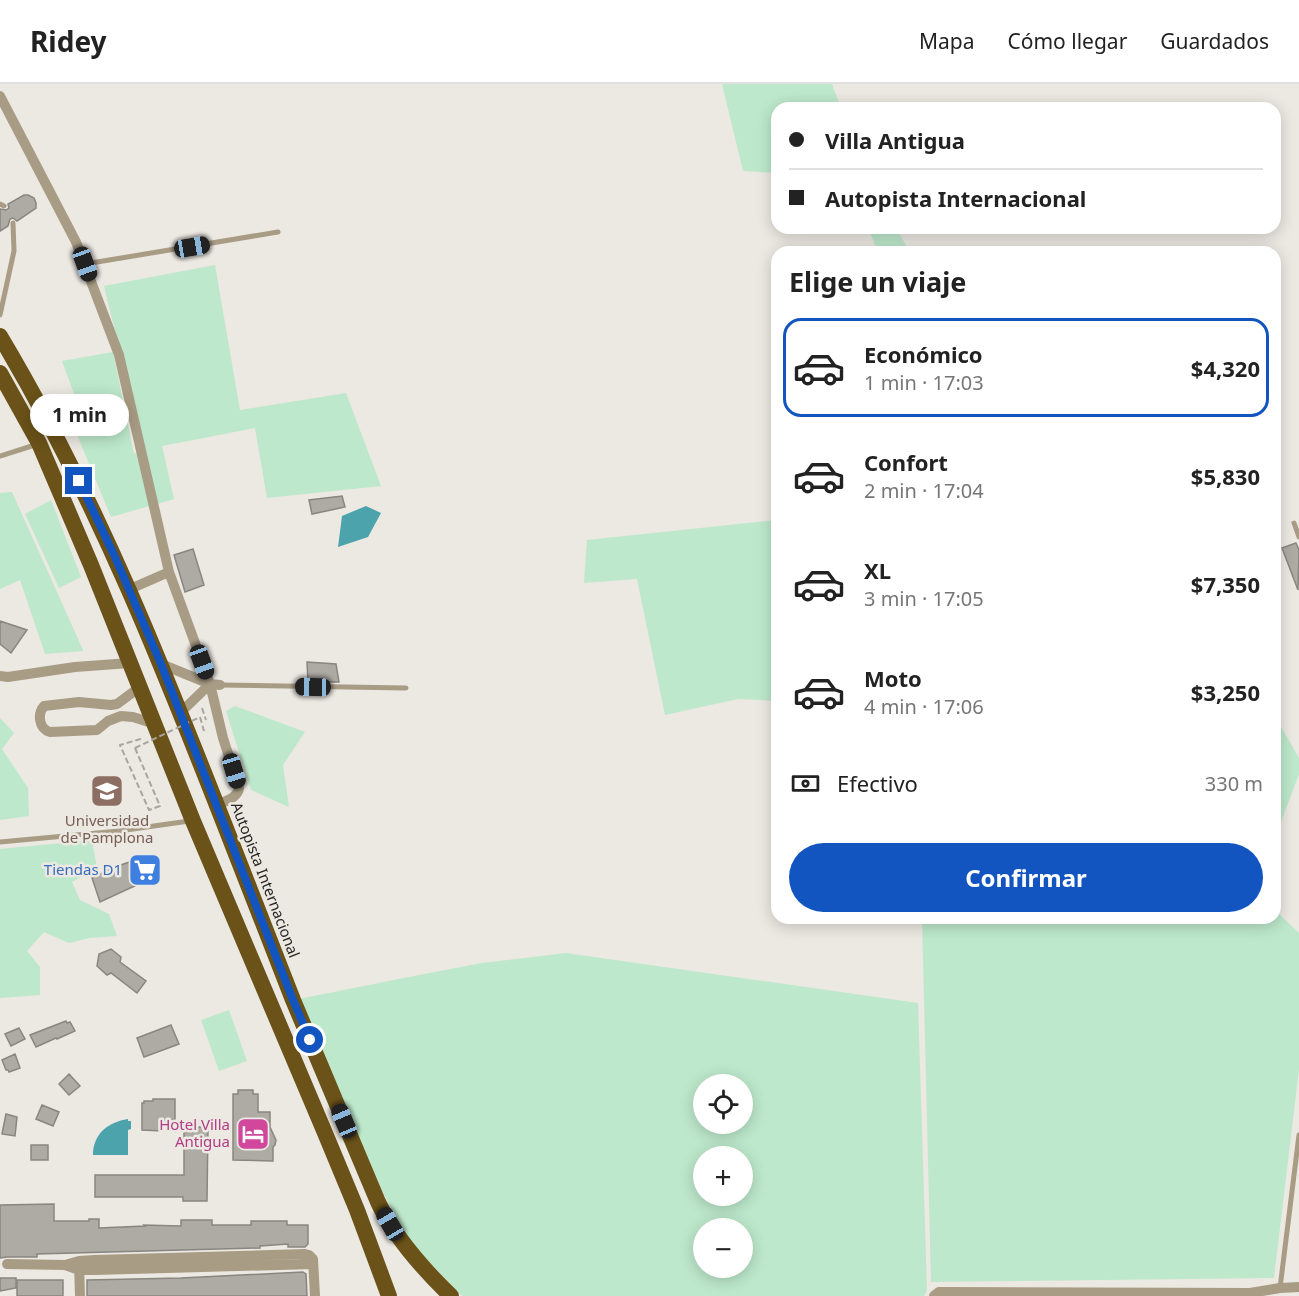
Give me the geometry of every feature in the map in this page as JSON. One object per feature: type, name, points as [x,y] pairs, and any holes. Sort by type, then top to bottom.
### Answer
[{"type":"highway","name":"Autopista Internacional","points":[[0,336],[50,423],[130,589],[181,712],[293,1000],[378,1202],[398,1236],[445,1292]]},
{"type":"highway","points":[[0,373],[39,443],[91,565],[193,821],[326,1133],[389,1296]]},
{"type":"street","points":[[0,96],[76,242],[118,355],[169,572],[215,685],[223,738],[239,788],[236,795],[217,805]]},
{"type":"street","points":[[130,589],[169,572]]},
{"type":"street","points":[[0,676],[130,663]]},
{"type":"street","points":[[161,664],[215,685]]},
{"type":"street","points":[[181,712],[215,685]]},
{"type":"street","points":[[140,687],[117,704],[79,702],[44,706],[40,712],[41,725],[50,732],[97,730],[108,721],[121,716],[133,717],[156,729]]},
{"type":"street","points":[[104,705],[108,721]]},
{"type":"street","points":[[7,1264],[313,1264],[315,1296]]},
{"type":"street","points":[[79,1265],[80,1296]]},
{"type":"street","points":[[934,1296],[939,1292],[976,1294],[1250,1293],[1299,1287]]},
{"type":"lane","points":[[0,315],[14,250],[13,223]]},
{"type":"lane","points":[[85,264],[278,232]]},
{"type":"lane","points":[[0,456],[39,443]]},
{"type":"lane","points":[[1294,523],[1299,537]]},
{"type":"lane","points":[[215,685],[406,688]]},
{"type":"lane","points":[[0,842],[119,831],[193,821]]},
{"type":"lane","points":[[1280,1288],[1299,1135]]},
{"type":"path","points":[[156,729],[120,745],[148,810],[160,806],[135,748],[200,717]]},
{"type":"green space","points":[[722,84],[832,84],[839,102],[771,102],[771,173],[743,171]]},
{"type":"green space","points":[[870,234],[900,234],[906,246],[876,246]]},
{"type":"green space","points":[[215,265],[240,410],[346,393],[381,486],[267,498],[255,428],[162,446],[174,499],[111,517],[73,425],[120,414],[113,394],[77,402],[62,361],[113,352],[134,454],[144,450],[104,286]]},
{"type":"green space","points":[[12,492],[83,651],[45,654],[20,580],[0,589],[0,493]]},
{"type":"green space","points":[[51,500],[81,577],[59,588],[25,514]]},
{"type":"green space","points":[[771,521],[771,701],[738,699],[665,715],[637,579],[584,583],[587,540]]},
{"type":"green space","points":[[235,706],[305,732],[283,765],[289,807],[251,790],[226,711]]},
{"type":"green space","points":[[0,718],[14,733],[2,749],[28,788],[29,816],[0,820]]},
{"type":"green space","points":[[1281,726],[1299,758],[1299,774],[1281,822]]},
{"type":"green space","points":[[92,840],[97,868],[72,882],[80,900],[109,914],[117,936],[89,938],[69,943],[44,932],[27,951],[40,967],[40,995],[0,998],[0,849]]},
{"type":"green space","points":[[1281,916],[1299,933],[1299,1069],[1274,1278],[931,1282],[922,924],[1281,924]]},
{"type":"green space","points":[[566,953],[918,1003],[927,1290],[924,1296],[462,1296],[411,1243],[378,1184],[299,999],[482,963]]},
{"type":"green space","points":[[229,1010],[247,1061],[219,1071],[201,1020]]},
{"type":"water","points":[[366,506],[381,513],[368,537],[338,547],[342,516]]},
{"type":"water","points":[[128,1119],[131,1121],[131,1129],[128,1130],[128,1155],[93,1155],[96,1141],[103,1130],[114,1123]]},
{"type":"building","points":[[24,195],[34,198],[36,208],[17,221],[10,219],[8,226],[0,231],[0,209],[6,210],[9,208],[8,204]]},
{"type":"building","points":[[342,496],[345,507],[312,514],[309,500]]},
{"type":"building","points":[[1296,543],[1299,550],[1298,590],[1282,548]]},
{"type":"building","points":[[193,549],[204,585],[185,592],[174,555]]},
{"type":"building","points":[[0,621],[27,630],[11,653],[0,644]]},
{"type":"building","points":[[307,662],[336,664],[339,682],[308,682]]},
{"type":"building","points":[[147,856],[154,877],[100,902],[92,878]]},
{"type":"building","points":[[111,949],[121,957],[120,962],[146,981],[137,993],[111,973],[107,975],[97,966],[99,954]]},
{"type":"building","points":[[66,1021],[70,1022],[75,1031],[36,1047],[30,1035]]},
{"type":"building","points":[[171,1025],[179,1044],[144,1057],[137,1038]]},
{"type":"building","points":[[19,1028],[25,1039],[11,1046],[5,1034]]},
{"type":"building","points":[[15,1054],[20,1068],[9,1072],[2,1060]]},
{"type":"building","points":[[69,1074],[80,1086],[69,1095],[59,1084]]},
{"type":"building","name":"Hotel Villa Antigua","points":[[238,1090],[253,1090],[253,1094],[258,1094],[258,1112],[270,1112],[270,1127],[276,1140],[273,1147],[273,1161],[233,1160],[233,1094],[238,1094]]},
{"type":"building","points":[[153,1099],[175,1099],[175,1120],[163,1120],[163,1131],[142,1130],[142,1103],[153,1101]]},
{"type":"building","points":[[42,1105],[59,1112],[53,1126],[36,1119]]},
{"type":"building","points":[[6,1114],[17,1117],[15,1136],[2,1134]]},
{"type":"building","points":[[184,1127],[208,1127],[207,1201],[183,1201],[183,1197],[95,1197],[95,1175],[184,1175]]},
{"type":"building","points":[[31,1145],[48,1145],[48,1160],[31,1160]]},
{"type":"building","points":[[54,1204],[54,1221],[99,1219],[99,1228],[144,1225],[181,1226],[181,1220],[212,1220],[212,1225],[251,1225],[251,1221],[287,1221],[287,1225],[308,1225],[308,1244],[305,1247],[288,1247],[288,1244],[260,1246],[260,1248],[37,1254],[37,1257],[0,1258],[0,1205]]},
{"type":"building","points":[[303,1272],[306,1274],[307,1296],[87,1296],[87,1280]]},
{"type":"building","points":[[0,1278],[16,1278],[16,1288],[0,1291]]},
{"type":"building","points":[[17,1280],[63,1280],[63,1296],[17,1296]]},
{"type":"place","name":"Universidad de Pamplona","points":[[107,791]]},
{"type":"place","name":"Tiendas D1","points":[[145,870]]},
{"type":"place","name":"Hotel Villa Antigua","points":[[253,1134]]},
{"type":"route","points":[[79,481],[115,557],[173,693],[310,1040]]}]
